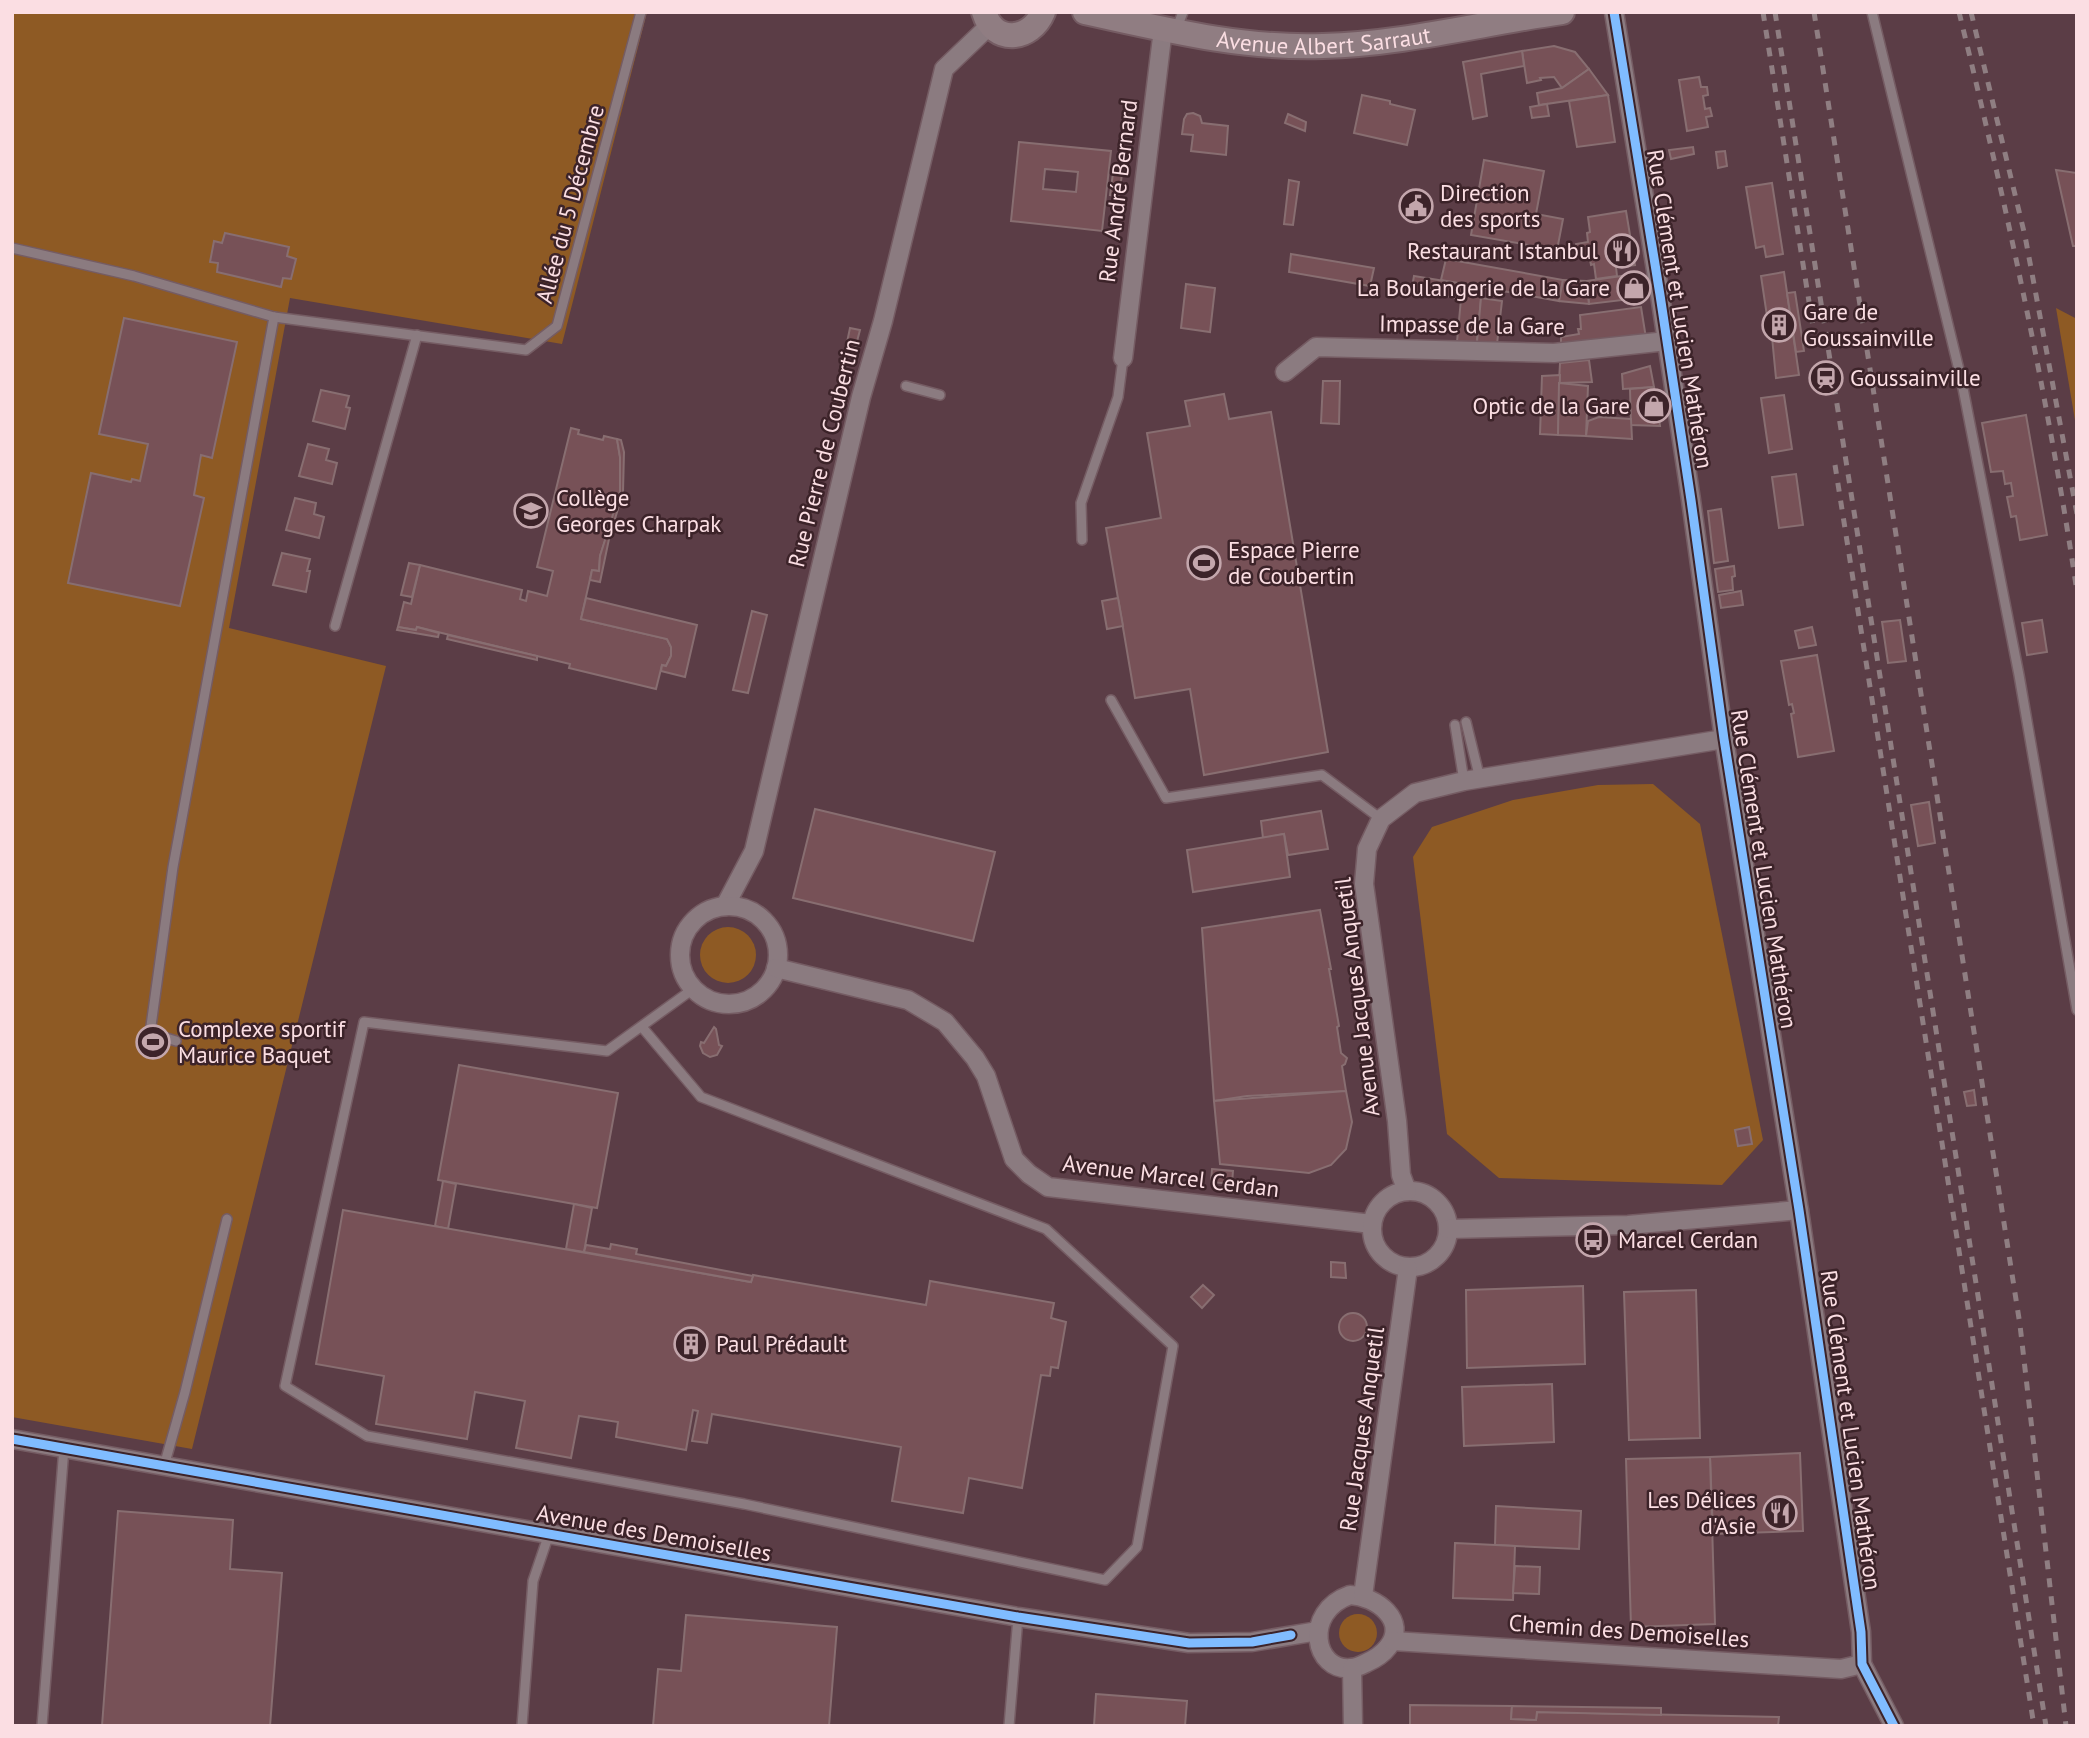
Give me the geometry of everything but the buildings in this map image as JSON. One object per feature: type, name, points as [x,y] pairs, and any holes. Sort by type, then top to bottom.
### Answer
[{"type":"street","points":[[987,18],[1006,35],[1024,33],[1039,21],[1043,12]]},
{"type":"street","name":"Avenue Albert Sarraut","points":[[1085,12],[1173,24],[1245,43],[1323,46],[1406,38],[1561,12]]},
{"type":"street","name":"Rue Clément et Lucien Mathéron","points":[[1614,12],[1667,341],[1724,739],[1799,1210],[1861,1632],[1862,1664],[1894,1726]]},
{"type":"street","name":"Rue Pierre de Coubertin","points":[[725,906],[754,851],[861,397],[883,321],[944,69],[987,18]]},
{"type":"street","name":"Rue André Bernard","points":[[1123,358],[1173,24]]},
{"type":"street","name":"Impasse de la Gare","points":[[1285,372],[1315,346],[1554,353],[1667,341]]},
{"type":"street","name":"Avenue Jacques Anquetil","points":[[1407,1191],[1401,1175],[1364,884],[1367,849],[1381,819],[1415,793],[1472,780],[1724,739]]},
{"type":"street","points":[[725,906],[748,911],[766,924],[775,937],[778,953],[776,968],[770,982],[760,993],[740,1003],[718,1004],[692,989],[684,976],[680,945],[696,918],[709,910],[725,906]]},
{"type":"street","name":"Avenue Marcel Cerdan","points":[[776,968],[908,1000],[945,1022],[975,1058],[986,1076],[1014,1159],[1028,1174],[1048,1187],[1372,1224]]},
{"type":"street","points":[[1407,1191],[1420,1192],[1431,1197],[1446,1217],[1448,1229],[1441,1252],[1432,1261],[1408,1268],[1385,1259],[1372,1237],[1375,1212],[1384,1201],[1407,1191]]},
{"type":"street","points":[[1448,1229],[1628,1225],[1799,1210]]},
{"type":"street","name":"Rue Jacques Anquetil","points":[[1363,1596],[1408,1268]]},
{"type":"street","name":"Avenue des Demoiselles","points":[[12,1439],[1018,1617],[1189,1643],[1252,1642],[1318,1631]]},
{"type":"street","points":[[1350,1595],[1363,1596],[1384,1607],[1390,1617],[1393,1641],[1374,1660],[1352,1668],[1339,1667],[1322,1651],[1318,1631],[1321,1618],[1338,1600],[1350,1595]]},
{"type":"street","name":"Chemin des Demoiselles","points":[[1393,1641],[1841,1669],[1862,1664]]},
{"type":"street","points":[[1352,1668],[1353,1726]]},
{"type":"lane","name":"Allée du 5 Décembre","points":[[12,248],[134,276],[274,317],[526,350],[557,326],[641,12]]},
{"type":"lane","points":[[1872,12],[1961,378],[2019,675],[2077,1010]]},
{"type":"lane","points":[[177,1041],[150,1033],[173,867],[274,317]]},
{"type":"lane","points":[[335,626],[417,335]]},
{"type":"lane","points":[[1082,540],[1081,502],[1118,397],[1123,358]]},
{"type":"lane","points":[[906,386],[940,395]]},
{"type":"lane","points":[[1111,700],[1166,798],[1322,775],[1381,819]]},
{"type":"lane","points":[[1466,722],[1472,780]]},
{"type":"lane","points":[[1455,725],[1472,780]]},
{"type":"lane","points":[[642,1027],[701,1097],[1046,1229],[1173,1346],[1137,1547],[1105,1580],[744,1504],[368,1436],[285,1386],[364,1022],[607,1051],[692,989]]},
{"type":"lane","points":[[164,1466],[186,1392],[227,1219]]},
{"type":"lane","points":[[42,1726],[64,1448]]},
{"type":"lane","points":[[522,1726],[533,1581],[549,1534]]},
{"type":"lane","points":[[1009,1726],[1018,1617]]},
{"type":"shaded area","name":"Complexe sportif Maurice Baquet","points":[[12,12],[647,12],[562,344],[290,298],[229,628],[386,666],[192,1449],[12,1417]]},
{"type":"shaded area","points":[[2056,308],[2077,319],[2077,432]]},
{"type":"shaded area","points":[[1653,784],[1700,824],[1763,1140],[1722,1185],[1499,1178],[1447,1134],[1413,857],[1432,827],[1513,800],[1598,785]]},
{"type":"shaded area","points":[[722,927],[734,927],[744,931],[752,939],[756,955],[752,971],[744,979],[734,983],[722,983],[712,979],[704,971],[700,961],[700,949],[704,939],[712,931]]},
{"type":"shaded area","points":[[1358,1614],[1371,1620],[1377,1633],[1371,1646],[1358,1652],[1345,1646],[1339,1633],[1345,1620]]},
{"type":"railway","points":[[1763,12],[1813,327]]},
{"type":"railway","points":[[1775,12],[2046,1726]]},
{"type":"railway","points":[[1814,12],[2020,1325],[2066,1726]]},
{"type":"railway","points":[[1959,12],[2025,300],[2077,592]]},
{"type":"railway","points":[[1971,12],[2025,236],[2077,514]]},
{"type":"railway","points":[[1835,465],[2034,1726]]},
{"type":"cycle path","points":[[1614,12],[1660,295],[1724,739],[1799,1210],[1861,1632],[1862,1664],[1894,1726]]},
{"type":"cycle path","points":[[12,1439],[1018,1617],[1189,1643],[1252,1642],[1291,1635]]},
{"type":"place","name":"Direction des sports","points":[[1416,206]]},
{"type":"place","name":"Restaurant Istanbul","points":[[1622,251]]},
{"type":"place","name":"La Boulangerie de la Gare","points":[[1634,288]]},
{"type":"place","name":"Gare de Goussainville","points":[[1779,325]]},
{"type":"place","name":"Goussainville","points":[[1826,378]]},
{"type":"place","name":"Optic de la Gare","points":[[1654,406]]},
{"type":"place","name":"Collège Georges Charpak","points":[[531,511]]},
{"type":"place","name":"Espace Pierre de Coubertin","points":[[1204,563]]},
{"type":"place","name":"Complexe sportif Maurice Baquet","points":[[153,1042]]},
{"type":"place","name":"Marcel Cerdan","points":[[1593,1240]]},
{"type":"place","name":"Paul Prédault","points":[[691,1344]]},
{"type":"place","name":"Les Délices d'Asie","points":[[1780,1513]]}]
